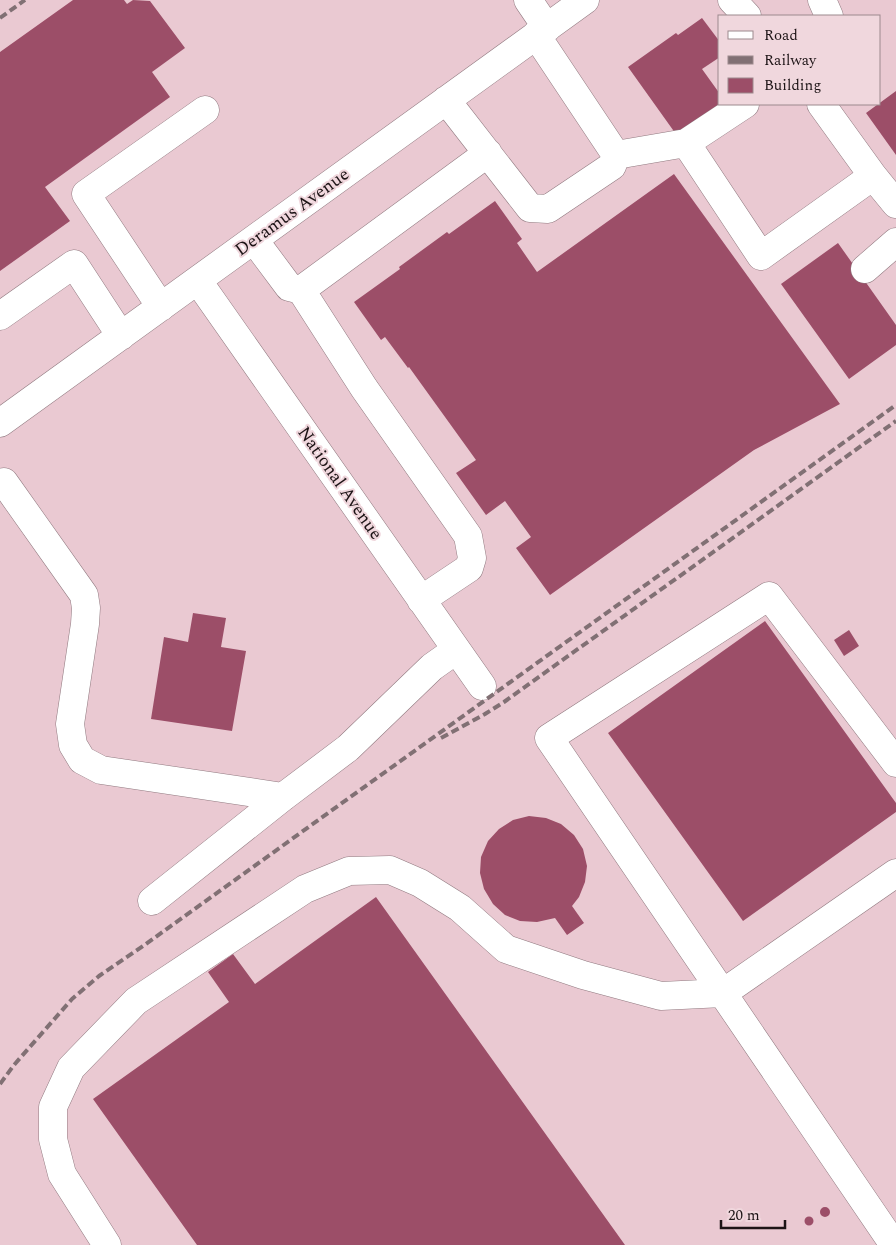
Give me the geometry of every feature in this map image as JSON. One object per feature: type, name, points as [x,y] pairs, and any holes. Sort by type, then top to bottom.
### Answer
[{"type":"street","points":[[528,0],[541,32],[616,155]]},
{"type":"street","name":"Deramus Avenue","points":[[0,424],[585,0]]},
{"type":"street","points":[[732,0],[746,15]]},
{"type":"street","points":[[822,0],[830,15]]},
{"type":"street","points":[[446,100],[530,208],[548,209],[612,166],[616,155]]},
{"type":"street","points":[[616,155],[686,143],[744,105]]},
{"type":"street","points":[[822,105],[896,204]]},
{"type":"street","points":[[161,307],[86,194],[204,110]]},
{"type":"street","points":[[686,143],[761,256],[874,176]]},
{"type":"street","points":[[301,290],[488,153]]},
{"type":"street","points":[[254,240],[289,287],[301,290],[364,388],[468,536],[472,558],[469,568],[421,600]]},
{"type":"street","points":[[865,269],[896,242]]},
{"type":"street","points":[[0,316],[74,264],[121,336]]},
{"type":"street","name":"National Avenue","points":[[198,281],[482,686]]},
{"type":"street","points":[[4,482],[84,595],[86,608],[85,624],[70,724],[73,745],[82,760],[101,770],[283,797]]},
{"type":"street","points":[[894,1245],[549,738],[769,596],[896,763]]},
{"type":"street","points":[[152,901],[348,748],[432,667],[456,650]]},
{"type":"street","points":[[107,1245],[62,1174],[53,1139],[53,1107],[71,1068],[136,1001],[305,889],[349,871],[390,870],[420,883],[460,908],[506,949],[583,975],[661,996],[723,993],[896,873]]},
{"type":"shaded area","points":[[0,0],[896,0],[896,1245],[0,1245]]},
{"type":"building","points":[[73,0],[124,0],[127,4],[133,0],[150,1],[185,48],[152,72],[170,97],[45,187],[70,221],[0,271],[0,52]]},
{"type":"building","points":[[702,18],[718,39],[718,58],[702,69],[718,91],[718,105],[723,105],[678,137],[628,67],[676,33],[678,35]]},
{"type":"building","points":[[896,91],[896,155],[866,113],[877,105],[881,105],[881,102]]},
{"type":"building","points":[[674,174],[840,404],[754,450],[550,595],[516,548],[531,537],[505,501],[486,515],[456,473],[476,460],[409,367],[385,337],[381,340],[354,302],[447,232],[449,234],[495,201],[522,239],[517,243],[537,272]]},
{"type":"building","points":[[838,243],[896,325],[896,345],[849,379],[781,284]]},
{"type":"building","points":[[193,613],[226,618],[221,647],[246,651],[232,731],[151,719],[164,637],[188,642]]},
{"type":"building","points":[[765,621],[896,803],[896,812],[743,921],[608,733]]},
{"type":"building","points":[[849,630],[859,646],[844,656],[834,640]]},
{"type":"building","points":[[529,816],[546,818],[561,824],[574,835],[583,849],[587,866],[585,882],[579,897],[572,906],[584,923],[567,935],[555,918],[537,922],[520,921],[505,915],[493,904],[484,889],[480,873],[481,857],[488,841],[499,829],[513,820]]},
{"type":"building","points":[[376,897],[625,1245],[197,1245],[93,1099],[229,1002],[208,972],[233,954],[255,984]]},
{"type":"building","points":[[825,1207],[830,1212],[825,1217],[820,1212]]},
{"type":"building","points":[[809,1216],[814,1221],[809,1226],[804,1221]]},
{"type":"railway","points":[[0,18],[25,0]]},
{"type":"railway","points":[[0,1084],[14,1065],[72,999],[99,976],[896,405]]},
{"type":"railway","points":[[441,738],[504,702],[896,421]]}]
